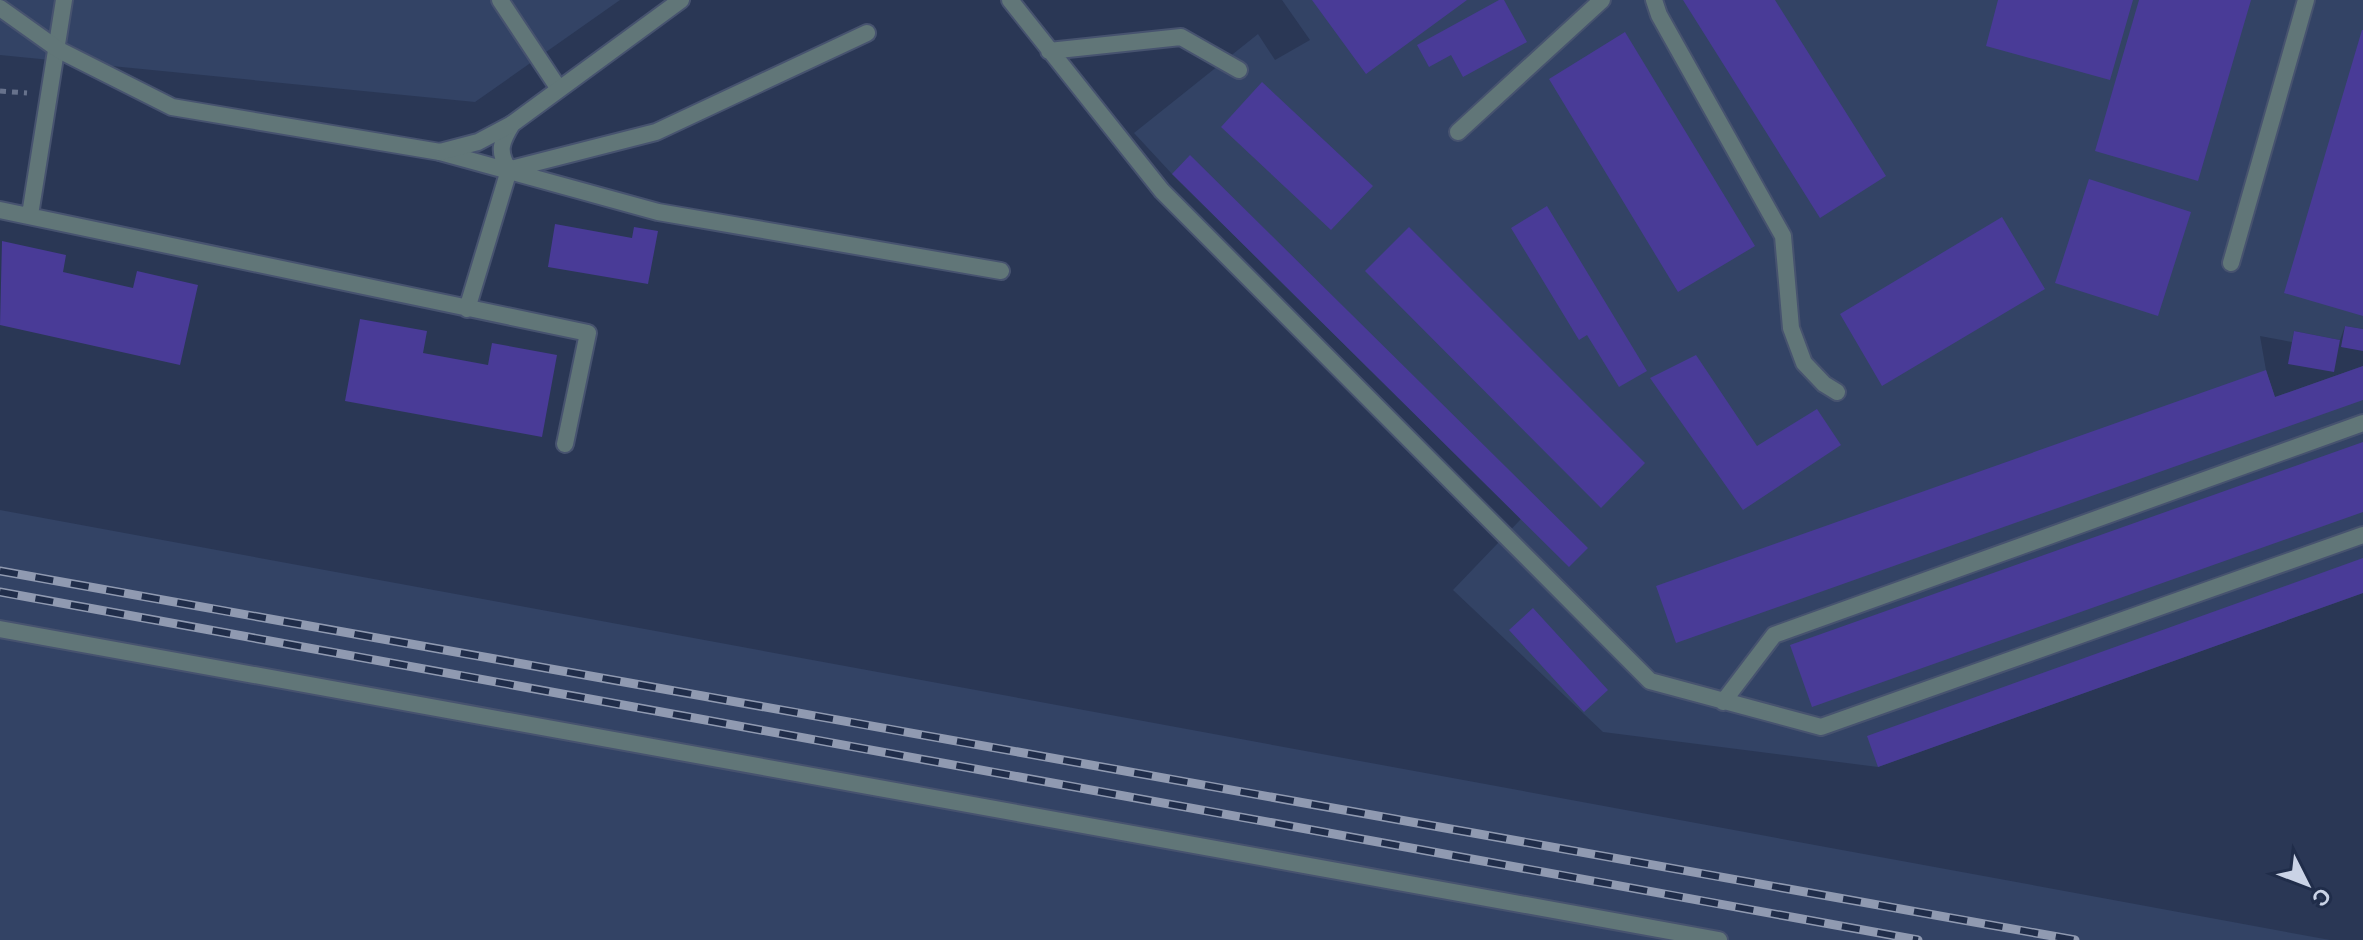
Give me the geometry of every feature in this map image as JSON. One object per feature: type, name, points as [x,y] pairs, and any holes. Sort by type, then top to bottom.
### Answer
[{"type":"street","points":[[30,215],[59,50],[64,0]]},
{"type":"street","points":[[500,0],[559,89]]},
{"type":"street","points":[[440,152],[478,142],[512,124],[681,0]]},
{"type":"street","points":[[1010,0],[1162,191],[1650,681],[1821,727],[2363,535]]},
{"type":"street","points":[[1458,132],[1602,0]]},
{"type":"street","points":[[1654,0],[1659,15],[1783,236],[1791,328],[1804,363],[1824,384],[1837,392]]},
{"type":"street","points":[[2231,263],[2306,0]]},
{"type":"street","points":[[0,8],[59,50],[172,107],[440,152],[658,212],[1001,271]]},
{"type":"street","points":[[509,170],[656,132],[867,33]]},
{"type":"street","points":[[1049,51],[1181,37],[1239,70]]},
{"type":"street","points":[[467,309],[509,170],[500,156],[501,142],[512,124]]},
{"type":"street","points":[[0,210],[588,333],[565,444]]},
{"type":"street","points":[[1723,702],[1774,635],[2363,423]]},
{"type":"street","points":[[0,629],[1719,940]]},
{"type":"shaded area","points":[[0,0],[620,0],[475,102],[0,55]]},
{"type":"shaded area","points":[[1282,0],[2363,0],[2363,329],[2345,326],[2340,340],[2294,331],[2292,342],[2260,336],[2275,397],[2363,366],[2363,593],[1878,767],[1603,732],[1453,590],[1521,519],[1134,133],[1258,34],[1275,60],[1310,40]]},
{"type":"shaded area","points":[[0,510],[2330,940],[0,940]]},
{"type":"building","points":[[1312,0],[1467,0],[1366,74]]},
{"type":"building","points":[[1504,0],[1527,42],[1463,77],[1451,55],[1429,67],[1417,45]]},
{"type":"building","points":[[1683,0],[1775,0],[1886,176],[1820,218]]},
{"type":"building","points":[[1998,0],[2133,0],[2110,80],[1986,46]]},
{"type":"building","points":[[2139,0],[2251,0],[2198,181],[2095,151]]},
{"type":"building","points":[[2363,30],[2363,316],[2284,293]]},
{"type":"building","points":[[1625,32],[1755,246],[1678,292],[1549,79]]},
{"type":"building","points":[[1262,82],[1373,186],[1331,230],[1221,127]]},
{"type":"building","points":[[1190,155],[1588,548],[1569,567],[1172,174]]},
{"type":"building","points":[[2089,179],[2191,212],[2158,316],[2055,283]]},
{"type":"building","points":[[1547,206],[1647,371],[1619,387],[1587,335],[1579,340],[1511,228]]},
{"type":"building","points":[[2002,217],[2045,289],[1882,386],[1840,314]]},
{"type":"building","points":[[555,224],[632,238],[634,227],[658,231],[648,284],[548,267]]},
{"type":"building","points":[[1409,227],[1645,463],[1601,508],[1365,271]]},
{"type":"building","points":[[2,241],[66,255],[63,272],[133,288],[137,271],[198,285],[180,365],[0,325]]},
{"type":"building","points":[[360,319],[427,331],[423,353],[488,365],[492,343],[557,355],[542,437],[345,401]]},
{"type":"building","points":[[2345,326],[2363,329],[2363,351],[2341,347]]},
{"type":"building","points":[[2294,331],[2340,340],[2334,372],[2288,364]]},
{"type":"building","points":[[1696,355],[1757,446],[1817,409],[1841,445],[1743,510],[1650,378]]},
{"type":"building","points":[[2363,366],[2363,400],[1676,643],[1656,586],[2266,370],[2275,397]]},
{"type":"building","points":[[2363,442],[2363,512],[1812,707],[1790,645]]},
{"type":"building","points":[[2363,558],[2363,593],[1878,767],[1867,736]]},
{"type":"building","points":[[1533,608],[1608,690],[1584,712],[1509,630]]},
{"type":"railway","points":[[0,571],[2075,940]]},
{"type":"railway","points":[[0,592],[1918,940]]}]
